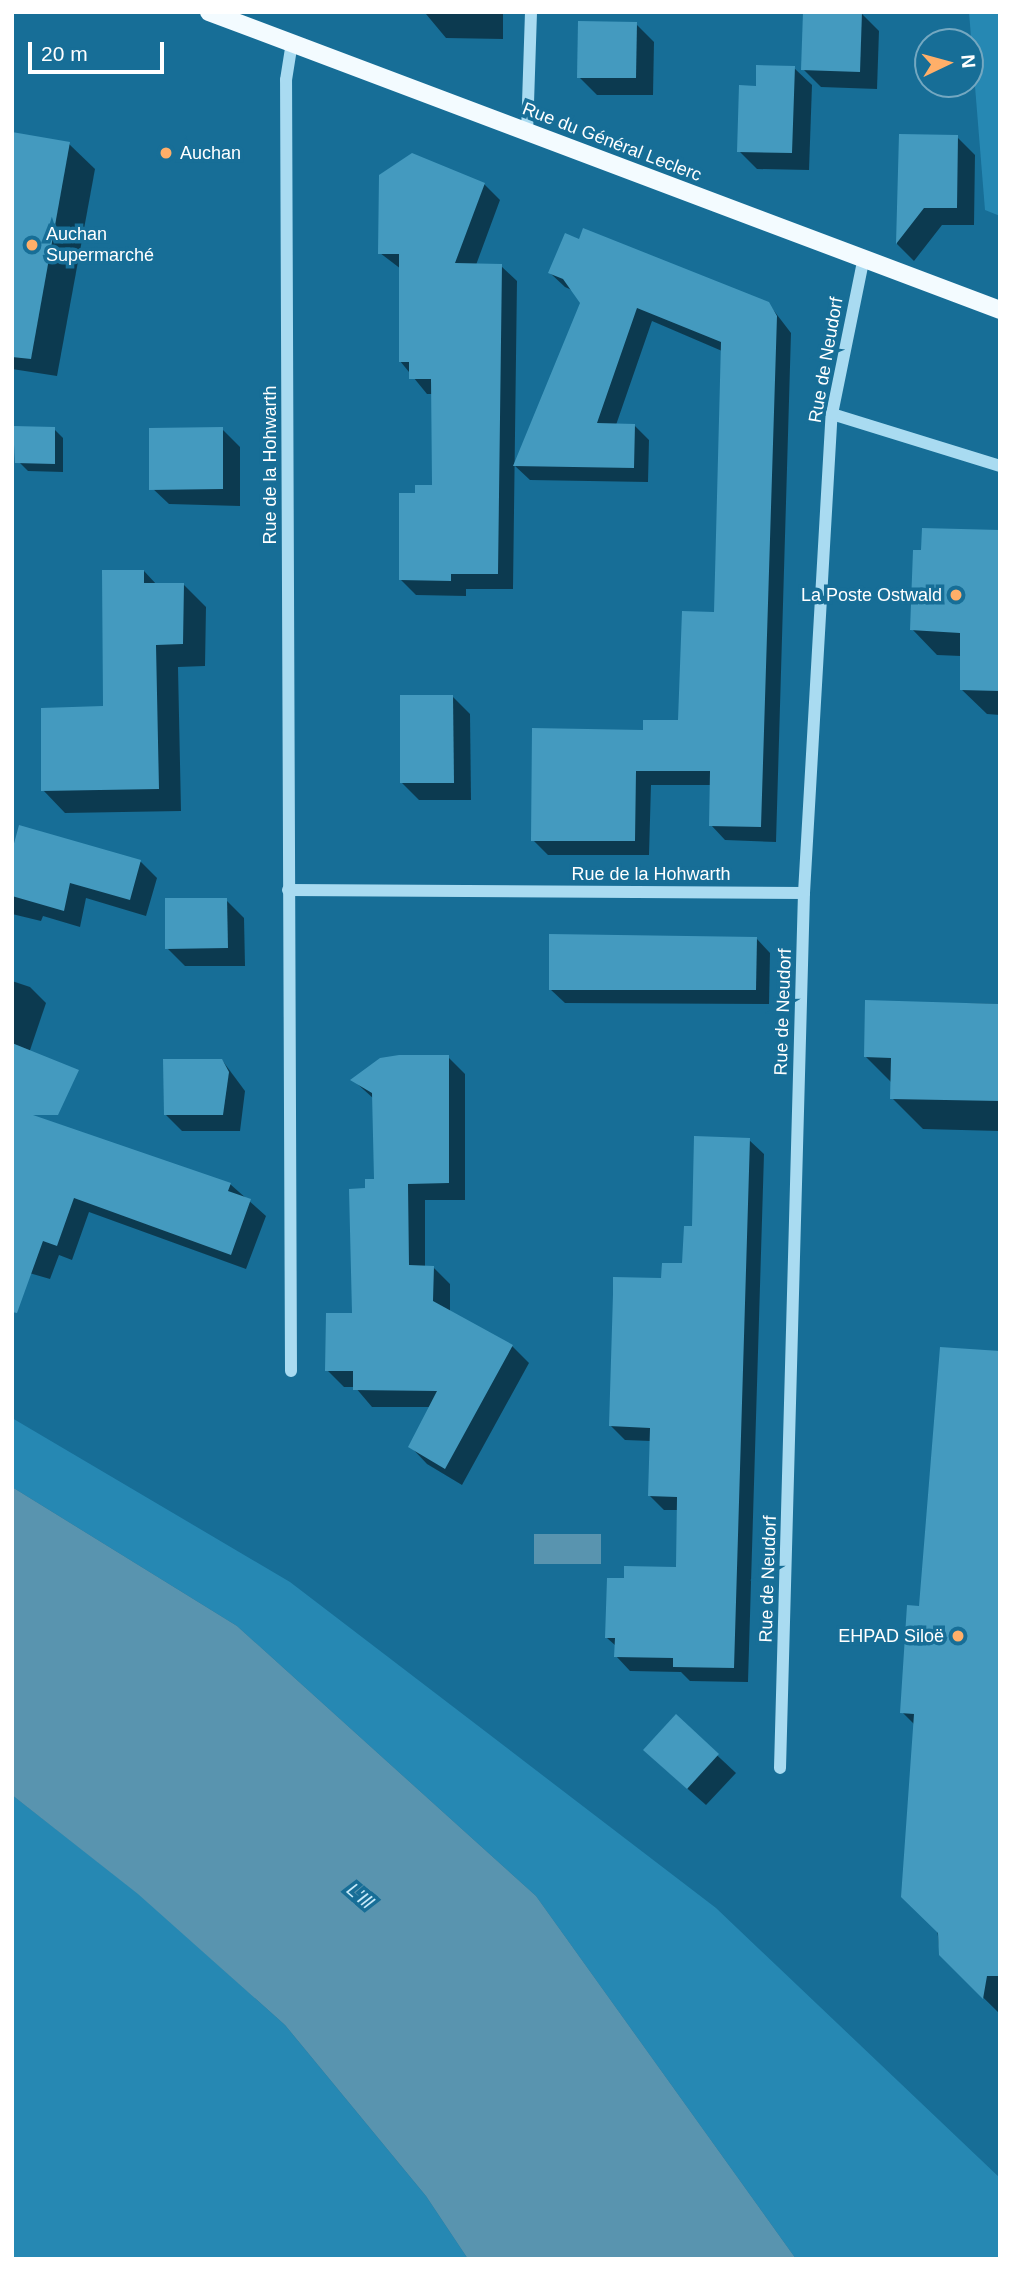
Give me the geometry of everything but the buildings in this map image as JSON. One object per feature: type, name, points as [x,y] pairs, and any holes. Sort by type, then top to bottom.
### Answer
[{"type":"main road","name":"Rue du Général Leclerc","points":[[209,12],[863,261],[1000,310]]},
{"type":"street","points":[[527,133],[531,12]]},
{"type":"street","name":"Rue de la Hohwarth","points":[[291,1371],[286,80],[292,42]]},
{"type":"street","name":"Rue de Neudorf","points":[[780,1768],[804,892],[832,414],[863,261]]},
{"type":"street","points":[[832,414],[1000,466]]},
{"type":"street","name":"Rue de la Hohwarth","points":[[288,890],[804,892]]},
{"type":"shaded area","points":[[969,12],[1000,12],[1000,216],[985,210],[976,98],[984,98],[984,28],[970,28]]},
{"type":"shaded area","points":[[12,1418],[290,1582],[716,1908],[1000,2178],[1000,2259],[796,2259],[536,1896],[237,1626],[12,1487]]},
{"type":"shaded area","points":[[12,1795],[138,1893],[285,2025],[426,2196],[468,2259],[12,2259]]},
{"type":"water","name":"L'Ill","points":[[12,1487],[237,1626],[536,1896],[796,2259],[468,2259],[426,2196],[285,2025],[138,1894],[12,1795]]},
{"type":"water","points":[[534,1534],[601,1534],[601,1564],[534,1564]]},
{"type":"place","name":"Auchan","points":[[166,153]]},
{"type":"place","name":"Auchan Supermarché","points":[[32,245]]},
{"type":"place","name":"La Poste Ostwald","points":[[956,595]]},
{"type":"place","name":"EHPAD Siloë","points":[[958,1636]]}]
